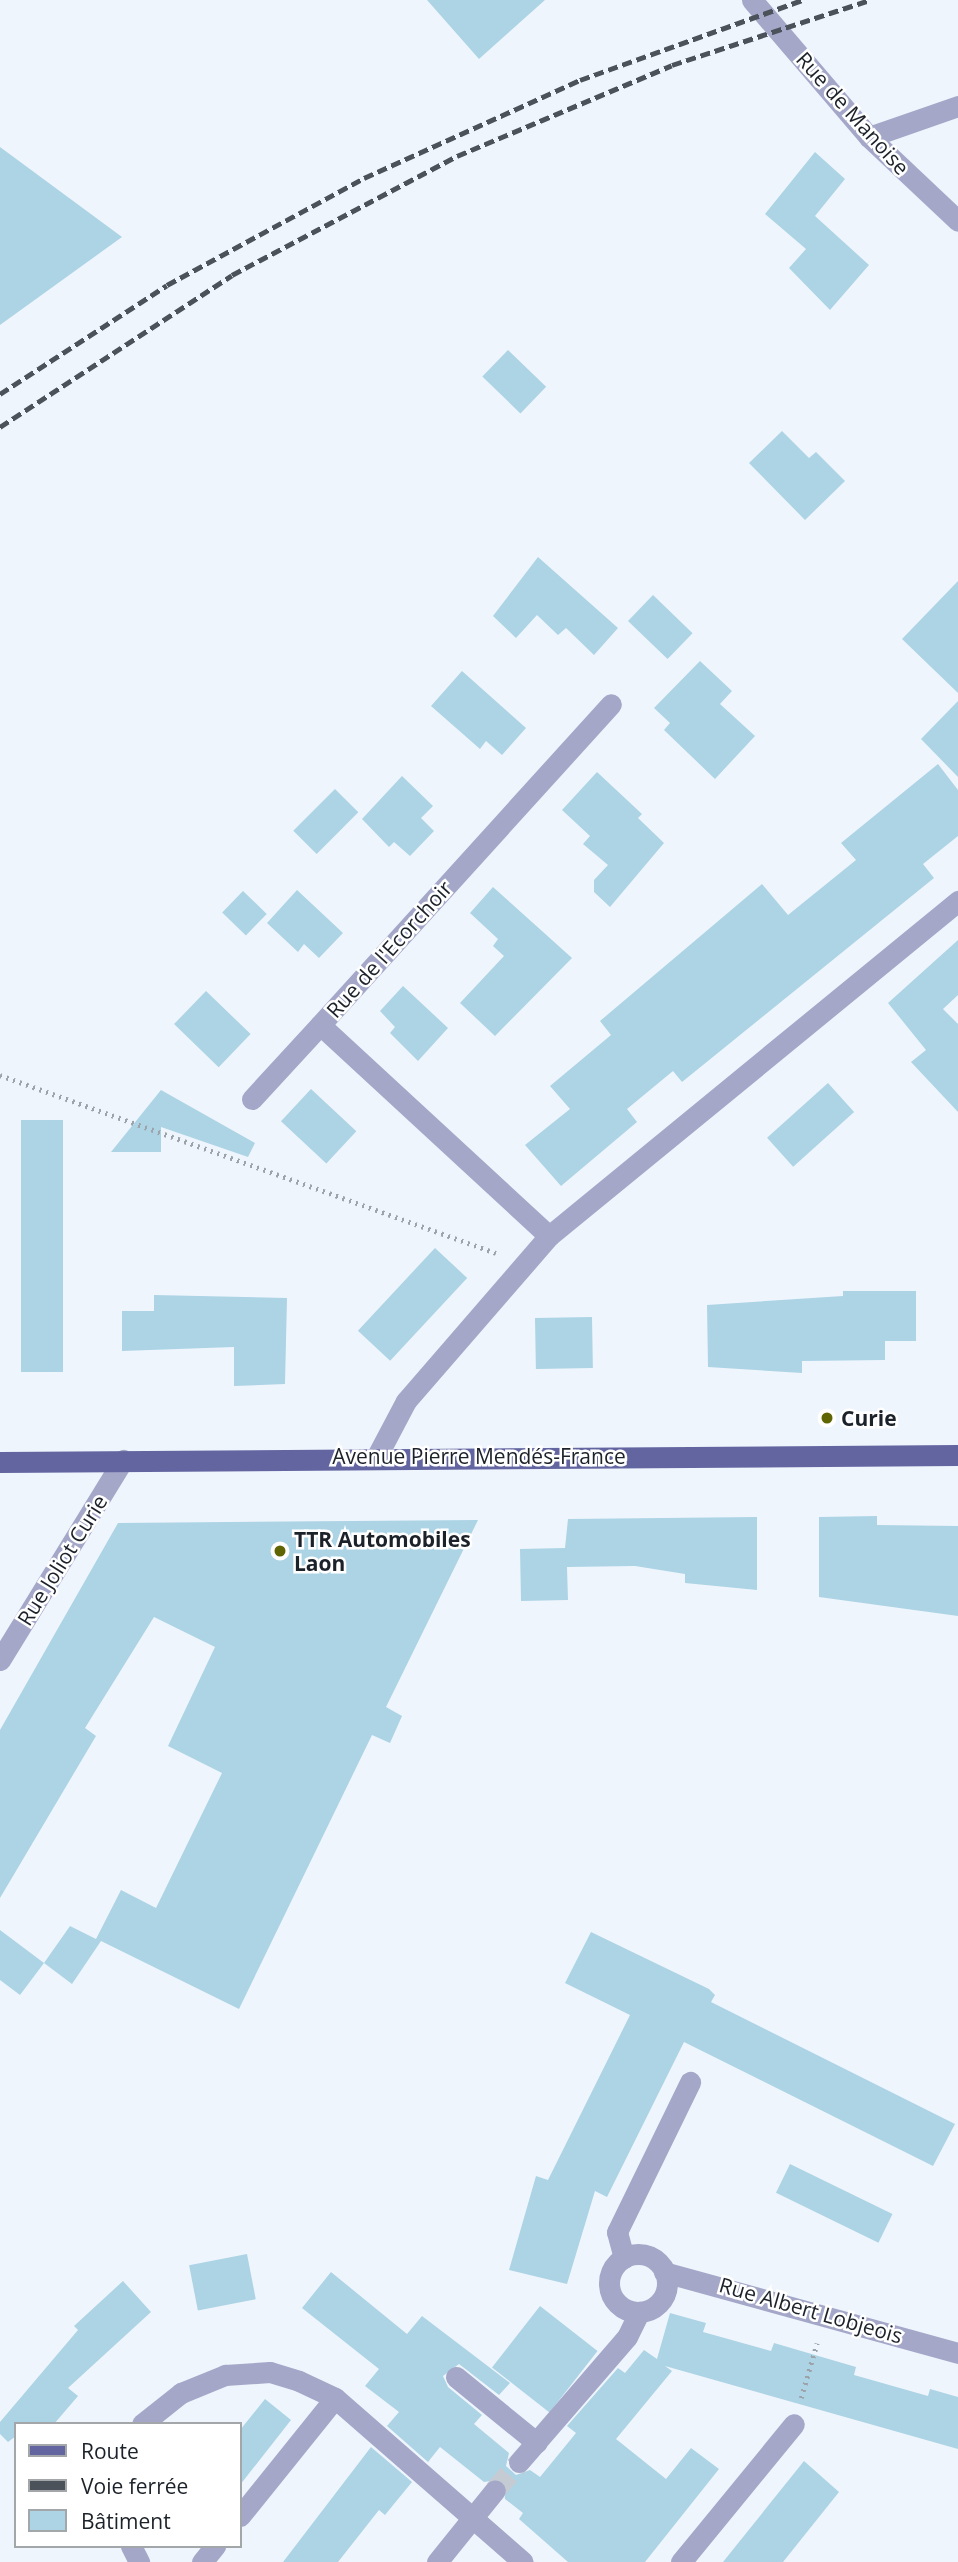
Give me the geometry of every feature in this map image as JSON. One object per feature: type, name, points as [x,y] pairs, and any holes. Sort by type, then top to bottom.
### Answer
[{"type":"main road","name":"Avenue Pierre Mendés-France","points":[[0,1462],[377,1456],[958,1455]]},
{"type":"street","name":"Rue de Manoise","points":[[752,0],[869,137],[958,221]]},
{"type":"street","points":[[869,137],[958,106]]},
{"type":"street","name":"Rue de l'Ecorchoir","points":[[549,1236],[320,1025],[611,704]]},
{"type":"street","points":[[377,1456],[406,1401],[549,1236],[958,901]]},
{"type":"street","points":[[252,1098],[320,1025]]},
{"type":"street","name":"Rue Joliot Curie","points":[[0,1660],[123,1460]]},
{"type":"street","points":[[624,2258],[617,2232],[690,2082]]},
{"type":"street","points":[[519,2462],[627,2337],[639,2312],[662,2298],[664,2272],[651,2258],[624,2258],[611,2272],[610,2291],[621,2307],[639,2312]]},
{"type":"street","name":"Rue Albert Lobjeois","points":[[664,2272],[958,2353]]},
{"type":"street","points":[[145,2422],[181,2393],[247,2370],[299,2381],[335,2398],[523,2562]]},
{"type":"street","points":[[456,2377],[537,2443]]},
{"type":"street","points":[[242,2514],[335,2398]]},
{"type":"street","points":[[681,2562],[794,2424]]},
{"type":"street","points":[[437,2562],[495,2490]]},
{"type":"street","points":[[202,2562],[213,2548]]},
{"type":"path","points":[[0,1075],[526,1264]]},
{"type":"path","points":[[794,2424],[824,2315]]},
{"type":"building","points":[[427,0],[545,0],[479,59]]},
{"type":"building","points":[[0,147],[122,237],[0,325]]},
{"type":"building","points":[[815,152],[845,179],[815,216],[869,265],[830,310],[789,268],[806,249],[765,214]]},
{"type":"building","points":[[508,350],[546,387],[520,413],[482,377]]},
{"type":"building","points":[[782,431],[809,458],[816,452],[845,481],[805,520],[749,463]]},
{"type":"building","points":[[538,557],[618,628],[594,655],[566,628],[558,635],[537,615],[516,638],[493,616]]},
{"type":"building","points":[[958,581],[958,693],[902,639]]},
{"type":"building","points":[[653,595],[693,633],[668,659],[628,621]]},
{"type":"building","points":[[700,661],[732,691],[720,704],[755,736],[715,779],[664,730],[670,723],[654,708]]},
{"type":"building","points":[[462,671],[526,728],[502,755],[486,741],[480,749],[431,706]]},
{"type":"building","points":[[958,701],[958,777],[921,739]]},
{"type":"building","points":[[938,764],[958,790],[958,836],[923,864],[934,878],[682,1082],[673,1071],[627,1109],[637,1122],[561,1186],[525,1145],[570,1109],[550,1086],[611,1035],[600,1021],[762,884],[788,915],[856,860],[841,843]]},
{"type":"building","points":[[597,772],[642,814],[638,818],[664,843],[610,907],[594,892],[594,880],[608,865],[583,844],[590,836],[562,810]]},
{"type":"building","points":[[402,776],[433,806],[421,818],[434,831],[410,856],[394,842],[389,847],[362,819]]},
{"type":"building","points":[[335,789],[358,812],[317,854],[293,831]]},
{"type":"building","points":[[493,887],[572,958],[495,1036],[460,1003],[504,956],[493,946],[498,939],[470,913]]},
{"type":"building","points":[[297,890],[343,933],[319,958],[304,944],[298,952],[267,923]]},
{"type":"building","points":[[243,891],[267,914],[246,936],[222,913]]},
{"type":"building","points":[[958,940],[958,995],[943,1009],[958,1024],[958,1112],[911,1062],[926,1050],[888,1003]]},
{"type":"building","points":[[403,986],[448,1028],[418,1061],[390,1033],[395,1027],[380,1011]]},
{"type":"building","points":[[206,991],[251,1034],[219,1067],[174,1024]]},
{"type":"building","points":[[828,1083],[854,1112],[793,1167],[767,1138]]},
{"type":"building","points":[[311,1089],[356,1131],[326,1163],[281,1121]]},
{"type":"building","points":[[161,1090],[255,1143],[248,1157],[161,1127],[161,1152],[111,1152]]},
{"type":"building","points":[[21,1120],[63,1120],[63,1372],[21,1372]]},
{"type":"building","points":[[435,1248],[467,1278],[390,1361],[358,1331]]},
{"type":"building","points":[[843,1291],[916,1291],[916,1341],[885,1341],[885,1360],[802,1361],[802,1373],[708,1367],[707,1305],[843,1296]]},
{"type":"building","points":[[154,1295],[287,1298],[285,1384],[234,1386],[234,1347],[122,1351],[122,1311],[154,1311]]},
{"type":"building","points":[[592,1317],[593,1368],[536,1369],[535,1318]]},
{"type":"building","points":[[877,1516],[877,1525],[958,1526],[958,1616],[819,1597],[819,1517]]},
{"type":"building","points":[[757,1517],[757,1590],[685,1583],[685,1574],[635,1566],[567,1567],[568,1600],[521,1601],[520,1549],[565,1548],[568,1519]]},
{"type":"building","points":[[478,1520],[386,1707],[402,1716],[390,1743],[372,1735],[239,2009],[101,1941],[72,1984],[44,1963],[70,1926],[96,1939],[121,1890],[156,1908],[222,1773],[168,1746],[215,1647],[154,1617],[85,1728],[96,1736],[0,1898],[0,1730],[118,1523]]},
{"type":"building","points":[[0,1930],[44,1963],[20,1995],[0,1980]]},
{"type":"building","points":[[591,1932],[709,1989],[715,1995],[711,2002],[955,2124],[933,2166],[684,2042],[607,2197],[595,2191],[567,2284],[509,2270],[536,2176],[548,2180],[630,2015],[565,1983]]},
{"type":"building","points":[[790,2164],[892,2214],[878,2243],[776,2193]]},
{"type":"building","points":[[247,2254],[256,2299],[198,2310],[189,2265]]},
{"type":"building","points":[[331,2272],[407,2334],[422,2316],[510,2383],[499,2395],[459,2364],[443,2376],[448,2387],[482,2415],[474,2424],[509,2453],[506,2466],[516,2475],[530,2470],[540,2477],[576,2433],[567,2426],[618,2368],[625,2373],[644,2350],[657,2359],[670,2313],[706,2323],[703,2332],[771,2351],[774,2343],[856,2367],[854,2375],[928,2396],[930,2389],[958,2397],[958,2449],[665,2366],[672,2371],[616,2439],[666,2479],[691,2448],[719,2469],[645,2562],[568,2562],[519,2519],[523,2513],[505,2499],[503,2479],[484,2482],[440,2447],[428,2462],[387,2426],[399,2412],[365,2386],[379,2369],[302,2308]]},
{"type":"building","points":[[123,2281],[151,2312],[68,2388],[78,2396],[56,2422],[14,2422],[14,2438],[8,2442],[0,2434],[0,2422],[78,2330],[74,2326]]},
{"type":"building","points":[[540,2306],[598,2351],[550,2412],[492,2367]]},
{"type":"building","points":[[265,2399],[291,2420],[242,2482],[242,2428]]},
{"type":"building","points":[[371,2447],[412,2482],[385,2515],[379,2510],[338,2562],[283,2562]]},
{"type":"building","points":[[804,2461],[839,2492],[783,2562],[723,2562]]},
{"type":"tunnel","points":[[495,2490],[519,2462]]},
{"type":"railway","points":[[0,394],[167,285],[364,178],[580,80],[802,0]]},
{"type":"railway","points":[[0,427],[232,275],[457,156],[672,65],[870,0]]},
{"type":"place","name":"Curie","points":[[827,1418]]},
{"type":"place","name":"TTR Automobiles Laon","points":[[280,1551]]}]
